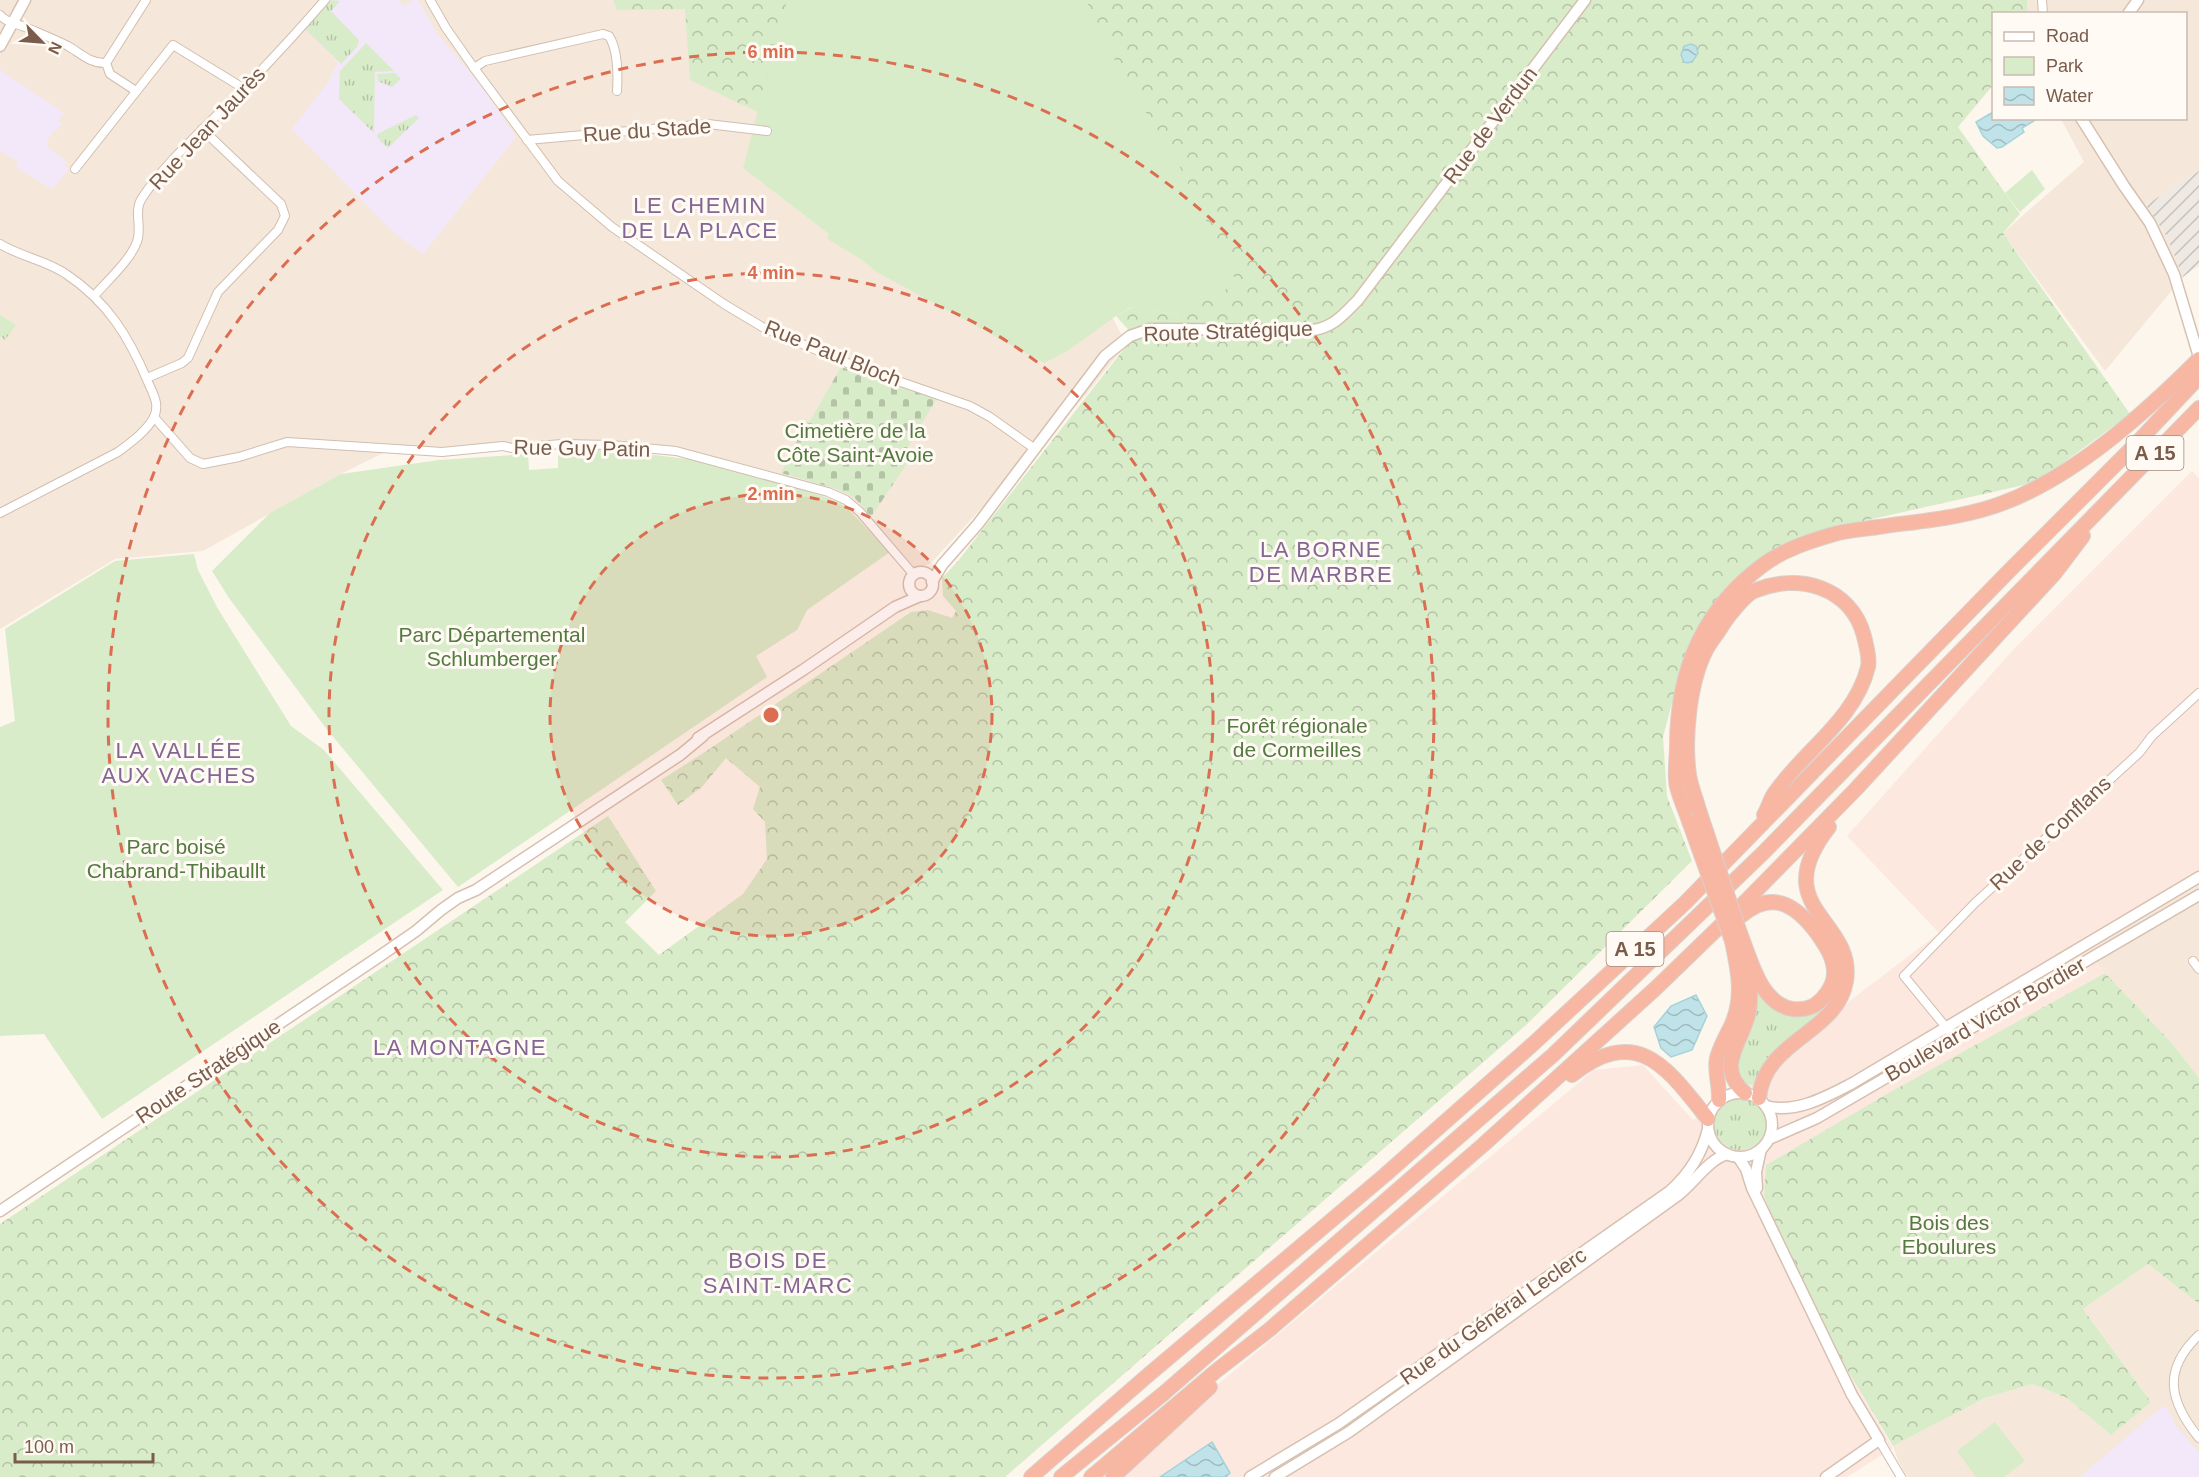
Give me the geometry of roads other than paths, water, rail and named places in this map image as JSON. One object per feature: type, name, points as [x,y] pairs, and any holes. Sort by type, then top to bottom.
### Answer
[{"type":"highway","points":[[1656,988],[1701,952],[1748,910],[1757,905],[1778,902],[1792,907],[1812,927],[1829,952],[1834,976],[1824,997],[1817,1004],[1803,1009],[1788,1008],[1775,1002],[1764,989],[1736,937],[1689,821],[1677,785],[1677,734],[1681,690],[1688,665],[1701,634],[1717,610],[1743,581],[1764,564],[1783,553],[1839,533],[1947,518],[2002,504],[2046,484],[2095,450],[2163,395],[2199,358]]},
{"type":"highway","name":"A 15","points":[[1031,1477],[1367,1190],[1533,1044],[1685,903],[2199,377]]},
{"type":"highway","name":"A 15","points":[[1061,1477],[1163,1394],[1553,1055],[1763,853],[2199,408]]},
{"type":"highway","points":[[1113,1477],[1269,1330],[1483,1145],[1656,988],[1746,902],[1856,789],[2055,573],[2111,498]]},
{"type":"highway","points":[[1745,1093],[1734,1080],[1730,1064],[1747,1018],[1750,999],[1749,981],[1689,776],[1688,717],[1696,679],[1706,651],[1728,617],[1752,591],[1781,583],[1799,582],[1839,595],[1855,613],[1864,636],[1869,664],[1860,691],[1840,719],[1774,794],[1759,826]]},
{"type":"highway","points":[[1762,1102],[1761,1086],[1773,1062],[1786,1048],[1829,1013],[1844,991],[1847,976],[1845,960],[1838,942],[1810,898],[1806,874],[1809,857],[1817,843],[1856,789]]},
{"type":"highway","points":[[1719,1100],[1717,1059],[1736,1014],[1740,989],[1736,937]]},
{"type":"highway","points":[[1483,1145],[1585,1065],[1618,1051],[1637,1053],[1657,1064],[1672,1077],[1708,1124]]},
{"type":"highway","points":[[1091,1477],[1216,1371],[1269,1330]]},
{"type":"main road","points":[[0,46],[25,0]]},
{"type":"main road","name":"Rue de Verdun","points":[[1396,249],[1585,0]]},
{"type":"main road","points":[[2082,120],[2150,223],[2174,274],[2199,358]]},
{"type":"main road","name":"Route Stratégique","points":[[932,582],[1095,368],[1123,339],[1143,331],[1163,329],[1295,331],[1322,329],[1331,326],[1341,318],[1358,300],[1396,249]]},
{"type":"main road","name":"Route Stratégique","points":[[895,607],[916,577],[950,556]]},
{"type":"main road","points":[[929,576],[932,582],[929,592],[920,596],[913,593],[916,577],[929,576]]},
{"type":"main road","name":"Route Stratégique","points":[[0,1211],[416,931],[453,910],[476,890],[581,819],[603,798],[676,749],[703,736],[895,607],[920,596]]},
{"type":"main road","name":"Boulevard Victor Bordier","points":[[1769,1139],[1808,1123],[2199,877]]},
{"type":"main road","name":"Boulevard Victor Bordier","points":[[1762,1102],[1784,1108],[1823,1098],[1951,1032],[2199,895]]},
{"type":"main road","points":[[1732,1156],[1750,1155],[1761,1149],[1769,1139],[1772,1122],[1762,1102],[1745,1093],[1734,1093],[1719,1100],[1710,1112],[1708,1124],[1714,1144],[1746,1169],[1759,1201],[1852,1395],[1879,1440],[1826,1477]]},
{"type":"main road","name":"Rue du Général Leclerc","points":[[1250,1477],[1338,1424],[1670,1191],[1691,1168],[1708,1124]]},
{"type":"main road","points":[[1759,1201],[1756,1172],[1761,1149]]},
{"type":"main road","name":"Rue du Général Leclerc","points":[[1275,1477],[1349,1432],[1677,1196],[1716,1159],[1732,1156]]},
{"type":"street","points":[[0,15],[13,25],[22,26],[69,47],[99,64],[106,63],[146,0]]},
{"type":"street","name":"Rue Jean Jaurès","points":[[94,296],[136,243],[138,208],[141,199],[178,153],[243,88],[325,0]]},
{"type":"street","name":"Rue Paul Bloch","points":[[430,0],[446,28],[527,140],[568,191],[612,227],[724,304],[764,328],[808,347],[970,406],[990,417],[1035,449]]},
{"type":"street","points":[[474,68],[485,61],[603,34],[609,36],[613,42],[618,78],[617,91]]},
{"type":"street","points":[[75,169],[173,45],[243,88]]},
{"type":"street","points":[[106,63],[110,74],[136,91]]},
{"type":"street","name":"Rue du Stade","points":[[527,140],[708,124],[767,131]]},
{"type":"street","points":[[147,378],[182,363],[188,358],[218,292],[278,230],[285,216],[281,204],[202,129]]},
{"type":"street","points":[[0,243],[14,252],[57,268],[94,296],[119,324],[157,401],[154,417],[132,441],[102,462],[0,513]]},
{"type":"street","name":"Rue Guy Patin","points":[[154,417],[190,458],[203,464],[287,442],[442,452],[503,446],[512,448],[562,444],[611,445],[676,451],[840,496],[868,521],[916,577]]},
{"type":"street","name":"Rue de Conflans","points":[[1951,1032],[1904,976],[1975,903],[2139,753],[2152,736],[2199,693]]},
{"type":"street","points":[[2193,961],[2199,969]]},
{"type":"street","points":[[2199,1335],[2187,1347],[2180,1359],[2174,1388],[2180,1412],[2199,1438]]},
{"type":"street","points":[[1879,1440],[1901,1477]]},
{"type":"water","points":[[1691,44],[1696,46],[1698,53],[1693,61],[1684,62],[1681,55],[1684,46]]},
{"type":"water","points":[[1992,113],[1992,120],[2035,120],[2022,128],[2024,132],[1997,148],[1983,136],[1976,122]]},
{"type":"water","points":[[1696,995],[1707,1016],[1692,1050],[1671,1057],[1661,1048],[1654,1027],[1671,1006]]},
{"type":"water","points":[[1212,1442],[1230,1473],[1226,1477],[1160,1477]]},
{"type":"district","name":"LE CHEMIN DE LA PLACE","points":[[700,218]]},
{"type":"district","name":"LA BORNE DE MARBRE","points":[[1321,562]]},
{"type":"district","name":"LA VALLÉE AUX VACHES","points":[[179,762]]},
{"type":"district","name":"LA MONTAGNE","points":[[460,1047]]},
{"type":"district","name":"BOIS DE SAINT-MARC","points":[[778,1272]]},
{"type":"park label","name":"Cimetière de la Côte Saint-Avoie","points":[[855,442]]},
{"type":"park label","name":"Parc Départemental Schlumberger","points":[[492,646]]},
{"type":"park label","name":"Forêt régionale de Cormeilles","points":[[1297,737]]},
{"type":"park label","name":"Parc boisé Chabrand-Thibaullt","points":[[176,858]]},
{"type":"park label","name":"Bois des Eboulures","points":[[1949,1234]]}]
